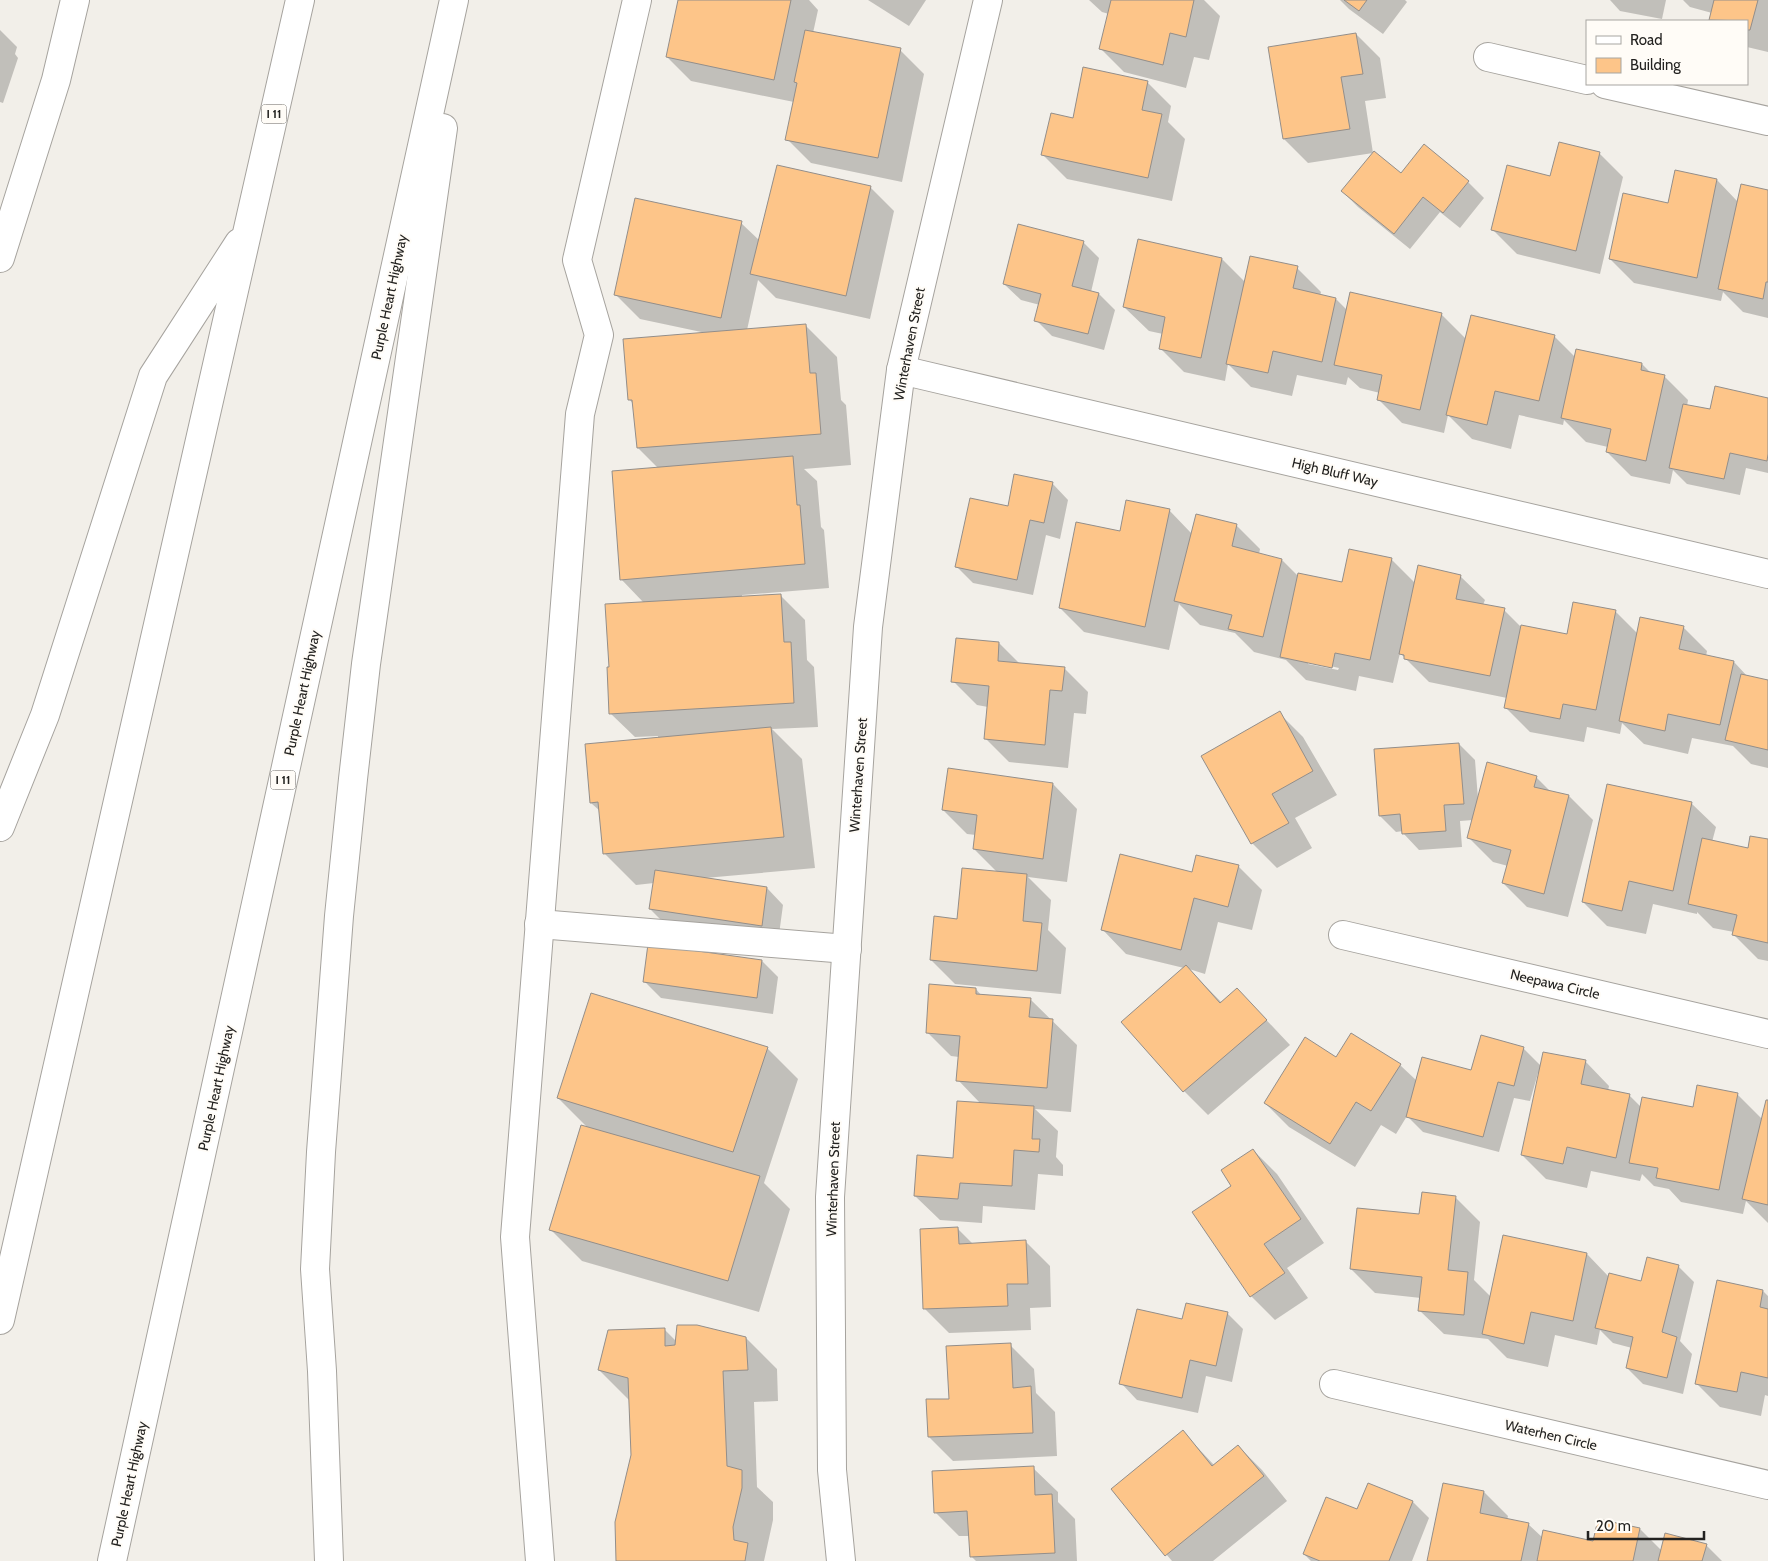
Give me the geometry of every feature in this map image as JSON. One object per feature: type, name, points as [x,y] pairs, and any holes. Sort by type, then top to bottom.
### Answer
[{"type":"main road","points":[[0,258],[56,80],[75,0]]},
{"type":"main road","name":"I 11","points":[[0,1320],[300,0]]},
{"type":"main road","name":"Purple Heart Highway","points":[[112,1561],[454,0]]},
{"type":"main road","points":[[329,1561],[322,1371],[315,1270],[321,1152],[339,916],[369,644],[461,0]]},
{"type":"main road","points":[[540,1561],[515,1237],[580,414],[599,335],[577,260],[637,0]]},
{"type":"main road","name":"Winterhaven Street","points":[[841,1561],[832,1470],[830,1197],[868,627],[901,370],[988,0]]},
{"type":"main road","points":[[1488,57],[1586,80]]},
{"type":"main road","points":[[1609,85],[1768,121]]},
{"type":"main road","points":[[0,827],[45,715],[153,376],[249,227]]},
{"type":"main road","name":"High Bluff Way","points":[[901,370],[1768,574]]},
{"type":"main road","points":[[539,924],[847,949]]},
{"type":"main road","name":"Neepawa Circle","points":[[1343,935],[1768,1034]]},
{"type":"main road","name":"Waterhen Circle","points":[[1334,1384],[1768,1485]]},
{"type":"building","points":[[678,0],[791,0],[774,80],[666,57]]},
{"type":"building","points":[[1111,0],[1194,0],[1186,37],[1170,33],[1163,65],[1099,49]]},
{"type":"building","points":[[1344,0],[1367,0],[1359,11]]},
{"type":"building","points":[[1714,0],[1758,0],[1750,30],[1748,30],[1748,20],[1709,20]]},
{"type":"building","points":[[805,30],[901,48],[878,158],[785,140],[797,83],[794,82]]},
{"type":"building","points":[[1356,33],[1363,74],[1341,77],[1350,129],[1283,139],[1268,47]]},
{"type":"building","points":[[1083,67],[1148,81],[1142,110],[1162,114],[1148,178],[1041,155],[1051,113],[1073,118]]},
{"type":"building","points":[[1559,142],[1600,152],[1576,251],[1491,230],[1507,165],[1550,176]]},
{"type":"building","points":[[1424,144],[1469,181],[1443,213],[1423,197],[1394,234],[1341,191],[1374,151],[1401,173]]},
{"type":"building","points":[[777,165],[871,186],[846,296],[750,274]]},
{"type":"building","points":[[1675,170],[1717,179],[1697,278],[1609,259],[1623,193],[1668,203]]},
{"type":"building","points":[[1741,184],[1768,190],[1768,282],[1766,282],[1763,299],[1718,289]]},
{"type":"building","points":[[635,198],[742,221],[721,318],[614,295]]},
{"type":"building","points":[[1018,224],[1084,241],[1072,286],[1099,293],[1088,334],[1034,321],[1041,294],[1003,284]]},
{"type":"building","points":[[1138,239],[1222,258],[1201,358],[1159,349],[1165,317],[1123,307]]},
{"type":"building","points":[[1250,256],[1298,266],[1293,288],[1336,298],[1322,362],[1273,351],[1268,373],[1226,364]]},
{"type":"building","points":[[1350,292],[1442,313],[1420,410],[1377,400],[1382,375],[1334,365]]},
{"type":"building","points":[[1471,315],[1555,335],[1539,401],[1495,391],[1487,425],[1446,415]]},
{"type":"building","points":[[806,324],[810,373],[816,373],[821,434],[637,448],[632,400],[628,400],[623,339]]},
{"type":"building","points":[[1576,349],[1642,363],[1641,370],[1665,375],[1646,461],[1606,452],[1611,429],[1561,418]]},
{"type":"building","points":[[1715,386],[1768,398],[1767,461],[1730,453],[1724,479],[1669,468],[1683,404],[1710,409]]},
{"type":"building","points":[[793,456],[797,505],[800,505],[805,564],[620,580],[612,471]]},
{"type":"building","points":[[1014,474],[1053,482],[1044,523],[1030,520],[1017,580],[955,567],[970,498],[1008,506]]},
{"type":"building","points":[[1126,500],[1170,509],[1145,627],[1059,608],[1076,522],[1120,531]]},
{"type":"building","points":[[1196,514],[1237,524],[1232,546],[1282,559],[1263,637],[1228,629],[1232,615],[1174,601]]},
{"type":"building","points":[[1349,549],[1392,558],[1370,660],[1335,653],[1332,668],[1280,657],[1298,573],[1342,582]]},
{"type":"building","points":[[1418,565],[1461,575],[1456,599],[1505,608],[1490,676],[1404,659],[1404,655],[1399,654]]},
{"type":"building","points":[[781,594],[784,642],[791,642],[794,703],[609,714],[607,667],[609,667],[605,604]]},
{"type":"building","points":[[1573,602],[1616,610],[1596,710],[1563,704],[1560,719],[1504,708],[1521,625],[1567,634]]},
{"type":"building","points":[[1640,617],[1684,626],[1679,649],[1734,661],[1720,725],[1668,714],[1665,731],[1619,721]]},
{"type":"building","points":[[956,638],[999,642],[998,661],[1065,667],[1062,691],[1050,690],[1045,745],[984,739],[989,686],[951,682]]},
{"type":"building","points":[[1741,674],[1768,680],[1768,750],[1725,740]]},
{"type":"building","points":[[1280,711],[1313,771],[1272,794],[1289,823],[1251,844],[1201,756]]},
{"type":"building","points":[[771,727],[784,837],[603,854],[598,802],[590,803],[585,744]]},
{"type":"building","points":[[1459,743],[1464,804],[1444,805],[1446,831],[1402,834],[1400,814],[1379,816],[1374,749]]},
{"type":"building","points":[[1487,762],[1537,776],[1534,787],[1569,795],[1544,894],[1502,883],[1511,850],[1467,838]]},
{"type":"building","points":[[948,768],[1053,783],[1043,859],[973,849],[977,815],[942,810]]},
{"type":"building","points":[[1607,784],[1692,802],[1673,891],[1629,881],[1622,911],[1582,902]]},
{"type":"building","points":[[1750,836],[1768,839],[1768,943],[1732,935],[1737,915],[1688,904],[1702,838],[1748,848]]},
{"type":"building","points":[[1120,854],[1192,872],[1196,855],[1239,865],[1228,907],[1194,898],[1181,950],[1101,930]]},
{"type":"building","points":[[962,868],[1027,874],[1023,921],[1042,923],[1037,971],[930,960],[934,916],[957,919]]},
{"type":"building","points":[[655,870],[767,887],[762,926],[649,909]]},
{"type":"building","points":[[648,944],[762,960],[757,998],[643,982]]},
{"type":"building","points":[[1186,965],[1220,1003],[1237,988],[1267,1020],[1183,1092],[1121,1022]]},
{"type":"building","points":[[929,984],[976,988],[976,994],[1031,998],[1029,1017],[1053,1019],[1047,1088],[956,1081],[960,1036],[926,1033]]},
{"type":"building","points":[[591,993],[768,1047],[733,1152],[557,1098]]},
{"type":"building","points":[[1351,1033],[1401,1064],[1371,1111],[1356,1102],[1330,1144],[1264,1103],[1305,1037],[1336,1057]]},
{"type":"building","points":[[1481,1035],[1524,1047],[1514,1086],[1498,1082],[1483,1137],[1406,1117],[1422,1057],[1471,1070]]},
{"type":"building","points":[[1543,1052],[1586,1060],[1581,1084],[1630,1094],[1616,1158],[1567,1147],[1563,1164],[1521,1155]]},
{"type":"building","points":[[1697,1085],[1738,1093],[1719,1190],[1656,1178],[1658,1168],[1629,1163],[1642,1097],[1693,1107]]},
{"type":"building","points":[[1766,1100],[1768,1100],[1768,1205],[1742,1199]]},
{"type":"building","points":[[957,1101],[1034,1106],[1032,1139],[1040,1139],[1039,1152],[1014,1150],[1012,1186],[960,1183],[958,1199],[914,1196],[917,1155],[953,1158]]},
{"type":"building","points":[[581,1125],[760,1176],[728,1281],[549,1230]]},
{"type":"building","points":[[1253,1149],[1301,1219],[1264,1244],[1285,1273],[1250,1297],[1192,1212],[1231,1186],[1221,1170]]},
{"type":"building","points":[[1422,1192],[1456,1196],[1448,1270],[1468,1272],[1464,1315],[1418,1311],[1422,1277],[1350,1269],[1357,1208],[1419,1214]]},
{"type":"building","points":[[958,1227],[959,1244],[1026,1240],[1028,1284],[1007,1284],[1008,1306],[923,1309],[920,1229]]},
{"type":"building","points":[[1503,1235],[1587,1253],[1573,1321],[1531,1312],[1524,1344],[1482,1334]]},
{"type":"building","points":[[1647,1257],[1679,1265],[1662,1332],[1677,1337],[1667,1378],[1626,1368],[1633,1337],[1595,1328],[1609,1273],[1641,1281]]},
{"type":"building","points":[[1717,1280],[1763,1290],[1760,1307],[1768,1309],[1768,1378],[1741,1372],[1737,1392],[1695,1384]]},
{"type":"building","points":[[1186,1303],[1228,1312],[1216,1366],[1190,1360],[1182,1398],[1119,1384],[1137,1309],[1182,1319]]},
{"type":"building","points":[[677,1325],[697,1325],[746,1337],[748,1370],[723,1371],[727,1466],[742,1470],[742,1488],[733,1527],[734,1540],[748,1543],[745,1561],[616,1561],[615,1522],[631,1455],[628,1378],[598,1370],[608,1330],[665,1328],[665,1346],[675,1345]]},
{"type":"building","points":[[1011,1343],[1013,1388],[1031,1386],[1033,1433],[928,1437],[926,1399],[949,1399],[946,1346]]},
{"type":"building","points":[[1183,1430],[1212,1466],[1238,1445],[1264,1476],[1165,1556],[1111,1489]]},
{"type":"building","points":[[1034,1466],[1035,1495],[1052,1494],[1055,1553],[970,1557],[967,1511],[934,1513],[932,1471]]},
{"type":"building","points":[[1368,1483],[1413,1501],[1389,1561],[1320,1561],[1303,1554],[1326,1497],[1357,1509]]},
{"type":"building","points":[[1443,1483],[1484,1491],[1480,1513],[1529,1523],[1521,1561],[1427,1561]]},
{"type":"building","points":[[1598,1519],[1640,1528],[1633,1561],[1537,1561],[1543,1530],[1593,1541]]},
{"type":"building","points":[[1665,1533],[1707,1544],[1702,1561],[1658,1561]]}]
